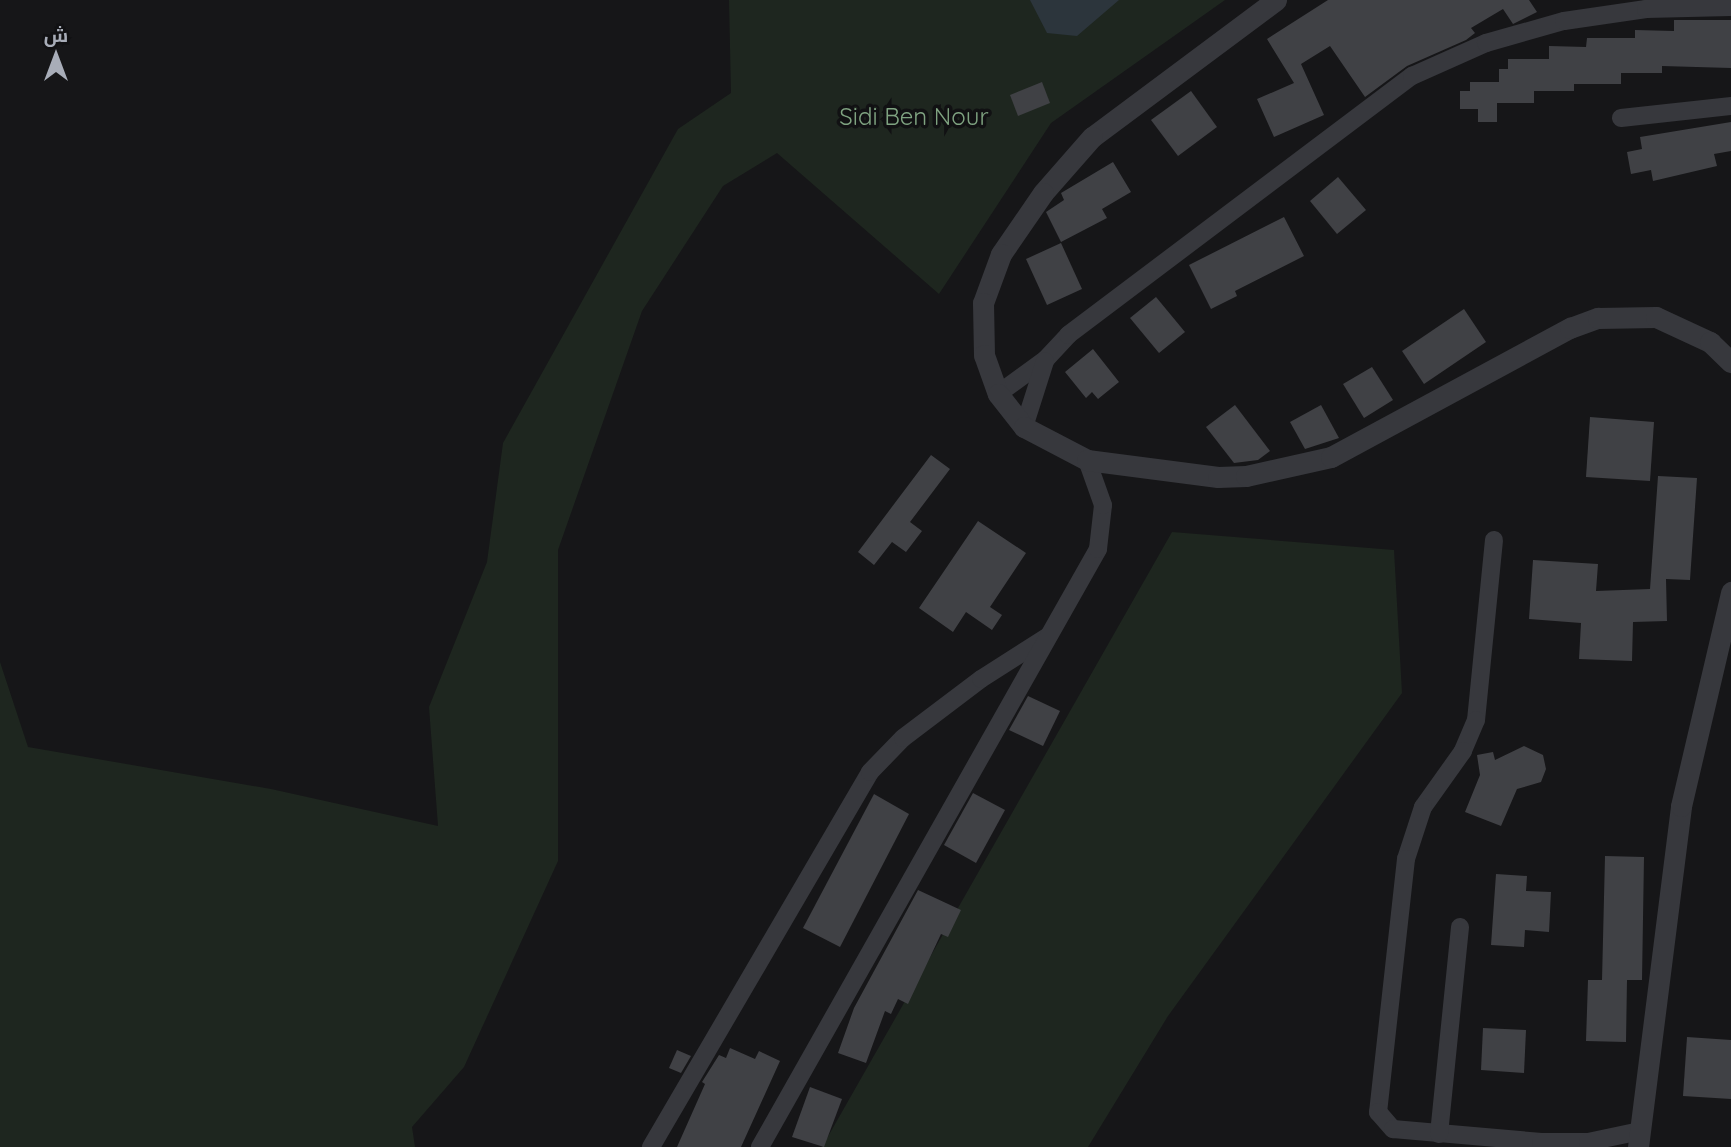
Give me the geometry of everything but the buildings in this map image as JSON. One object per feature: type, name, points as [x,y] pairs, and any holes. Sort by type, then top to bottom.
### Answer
[{"type":"street","points":[[1276,0],[1092,137],[1021,223],[990,278],[983,303],[984,355],[998,394],[1024,427],[1087,460],[1218,477],[1303,466],[1331,457],[1570,328],[1598,318],[1627,315],[1666,320],[1710,342],[1731,362]]},
{"type":"street","points":[[998,394],[1046,359],[1068,335],[1412,76],[1486,43],[1564,21],[1646,9],[1731,7]]},
{"type":"street","points":[[1621,118],[1731,106]]},
{"type":"street","points":[[1024,427],[1046,359]]},
{"type":"street","points":[[760,1147],[1050,635],[1101,538],[1103,505],[1087,460]]},
{"type":"street","points":[[1494,540],[1476,720],[1463,751],[1423,807],[1406,859],[1378,1105],[1380,1117],[1388,1126],[1439,1134],[1565,1143],[1639,1139],[1681,806],[1731,592]]},
{"type":"street","points":[[651,1147],[870,772],[903,738],[981,679],[1050,635]]},
{"type":"street","points":[[1439,1134],[1460,927]]},
{"type":"green space","name":"Sidi Ben Nour","points":[[729,0],[1225,0],[1051,123],[939,294],[777,153],[723,186],[642,311],[558,550],[558,861],[464,1067],[412,1127],[415,1147],[0,1147],[0,662],[28,747],[271,789],[438,826],[429,707],[487,562],[503,443],[678,129],[731,93]]},
{"type":"green space","points":[[1172,532],[1394,550],[1402,693],[1168,1016],[1088,1147],[822,1147]]},
{"type":"shaded area","points":[[1030,0],[1119,0],[1077,36],[1047,33]]}]
